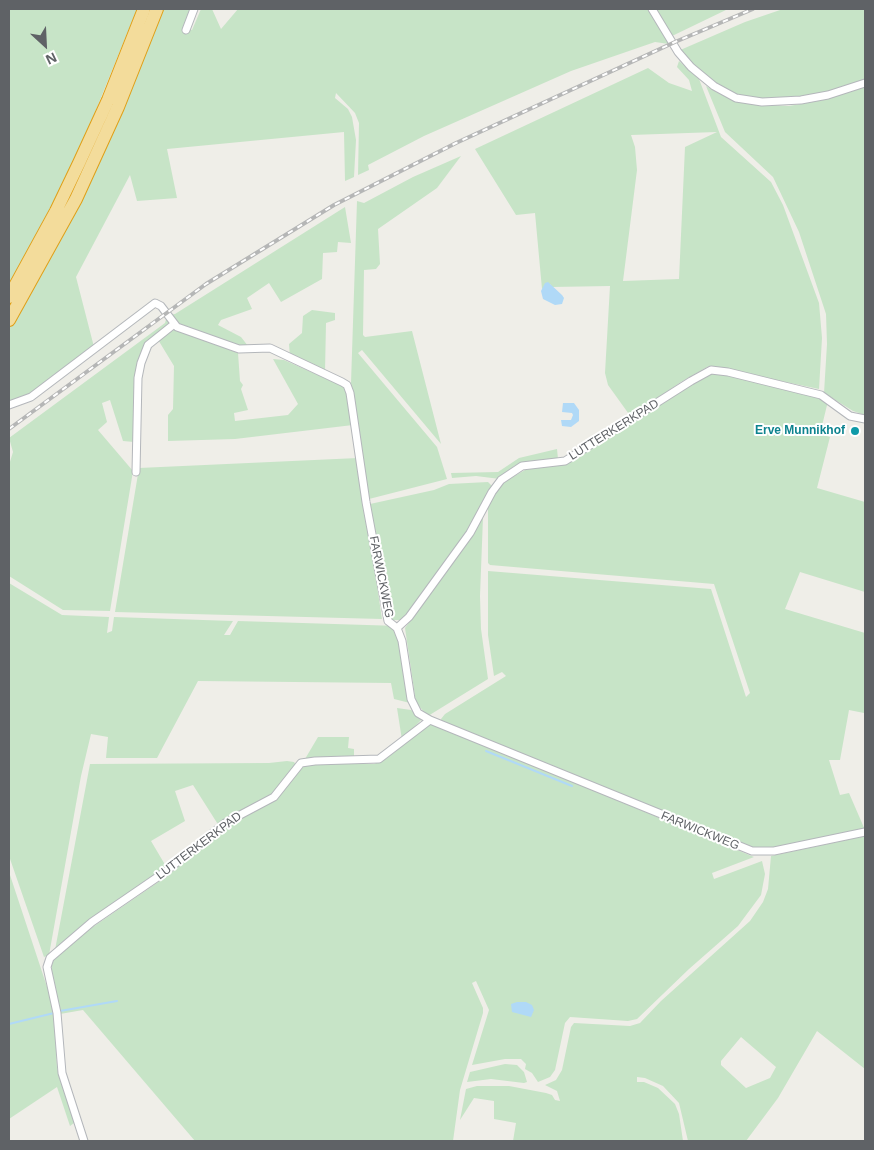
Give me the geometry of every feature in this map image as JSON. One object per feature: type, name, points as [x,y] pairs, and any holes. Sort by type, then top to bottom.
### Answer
[{"type":"highway","points":[[9,297],[56,211],[79,163],[108,100],[144,9]]},
{"type":"highway","points":[[9,320],[76,199],[121,98],[157,9]]},
{"type":"street","points":[[186,30],[194,9]]},
{"type":"street","points":[[652,9],[672,43],[700,76],[726,94],[746,101],[784,102],[816,98],[865,83]]},
{"type":"street","points":[[9,405],[32,397],[100,347],[153,304],[160,306],[173,325],[148,345],[141,363],[138,378],[136,472]]},
{"type":"street","name":"FARWICKWEG","points":[[173,325],[231,347],[249,349],[270,348],[346,385],[350,393],[366,502],[388,622],[397,628],[402,641],[413,705],[418,713],[430,720],[752,851],[774,851],[865,832]]},
{"type":"street","name":"LUTTERKERKPAD","points":[[397,628],[409,617],[470,533],[492,492],[501,480],[522,466],[565,461],[711,370],[728,372],[821,394],[850,416],[865,419]]},
{"type":"street","name":"LUTTERKERKPAD","points":[[84,1141],[62,1073],[57,1014],[47,967],[50,958],[92,922],[165,872],[226,823],[274,797],[301,763],[379,760],[430,720]]},
{"type":"green space","points":[[9,9],[137,9],[87,132],[61,188],[9,284]]},
{"type":"green space","points":[[161,9],[192,9],[185,28],[192,30],[201,9],[212,9],[221,29],[238,9],[649,9],[669,44],[655,42],[571,71],[424,136],[368,165],[369,170],[358,175],[359,123],[355,113],[336,93],[335,98],[348,109],[352,117],[356,140],[354,177],[345,181],[344,132],[167,149],[177,198],[137,201],[130,175],[76,277],[94,347],[23,399],[9,403],[9,328],[50,256]]},
{"type":"green space","points":[[654,9],[728,9],[670,37]]},
{"type":"green space","points":[[783,9],[865,9],[865,81],[829,94],[783,102],[735,94],[713,83],[678,51],[745,22]]},
{"type":"green space","points":[[679,61],[699,79],[721,137],[771,182],[783,205],[819,303],[822,338],[819,389],[709,366],[681,382],[631,417],[608,385],[605,373],[610,286],[552,287],[550,284],[542,289],[535,213],[516,215],[475,149],[648,68],[669,83],[692,91],[689,80],[677,67]],"holes":[[[717,132],[685,147],[679,279],[623,281],[637,170],[635,147],[631,135]]]},
{"type":"green space","points":[[706,86],[718,93],[753,104],[789,106],[823,100],[865,87],[865,415],[853,411],[824,393],[827,344],[826,314],[799,232],[773,177],[725,132]]},
{"type":"green space","points":[[461,156],[437,188],[378,229],[380,264],[376,269],[364,270],[363,335],[365,337],[412,331],[441,444],[362,350],[358,353],[437,447],[447,479],[369,499],[351,383],[357,201],[364,203],[413,177]]},
{"type":"green space","points":[[345,207],[351,243],[338,242],[337,252],[323,253],[322,279],[281,302],[269,283],[247,298],[252,309],[221,320],[218,325],[241,337],[252,351],[177,325],[169,315],[175,314]]},
{"type":"green space","points":[[312,310],[335,313],[335,320],[326,323],[325,372],[290,357],[289,344],[302,333],[303,316]]},
{"type":"green space","points":[[167,316],[169,324],[145,348],[134,442],[123,441],[110,400],[102,403],[107,422],[98,430],[133,471],[110,611],[63,610],[9,576],[9,465],[13,452],[9,438],[165,323]]},
{"type":"green space","points":[[173,328],[238,353],[240,381],[243,385],[241,389],[248,410],[234,413],[235,421],[288,415],[298,404],[273,359],[284,360],[347,388],[353,425],[235,439],[168,441],[168,415],[173,409],[174,366],[157,338]]},
{"type":"green space","points":[[715,372],[818,396],[828,401],[820,434],[830,437],[817,488],[865,502],[865,592],[800,572],[785,609],[865,633],[865,716],[864,713],[849,710],[840,760],[829,760],[840,795],[849,793],[865,830],[774,850],[752,850],[442,723],[441,719],[445,714],[506,676],[502,672],[494,676],[488,635],[488,571],[711,589],[746,697],[750,693],[714,584],[490,565],[488,563],[488,505],[499,485],[525,470],[556,464],[630,424],[695,380]]},
{"type":"green space","points":[[557,449],[558,459],[521,463],[514,466],[500,479],[476,476],[452,478],[451,473],[498,472],[519,458]]},
{"type":"green space","points":[[358,458],[382,619],[115,612],[139,468]]},
{"type":"green space","points":[[488,482],[492,486],[472,525],[403,620],[390,620],[370,504],[434,490],[449,484]]},
{"type":"green space","points":[[483,517],[480,596],[481,629],[488,679],[428,716],[416,703],[405,628],[468,542]]},
{"type":"green space","points":[[9,583],[62,615],[109,617],[107,633],[112,631],[114,617],[233,621],[224,635],[230,635],[238,621],[399,626],[410,703],[394,699],[391,683],[198,681],[157,758],[106,758],[108,737],[91,734],[81,776],[49,955],[44,957],[9,856]]},
{"type":"green space","points":[[397,708],[411,710],[421,716],[422,719],[402,740]]},
{"type":"green space","points":[[430,723],[754,857],[712,873],[714,879],[762,861],[765,874],[761,895],[738,926],[689,969],[637,1019],[628,1021],[570,1017],[565,1023],[555,1070],[550,1077],[538,1082],[532,1073],[525,1069],[526,1064],[521,1059],[505,1059],[472,1065],[489,1010],[476,981],[472,983],[483,1008],[483,1013],[460,1090],[453,1141],[195,1141],[83,1010],[60,1014],[50,978],[53,959],[87,931],[167,876],[230,824],[260,808],[302,766],[307,764],[374,764],[387,758]]},
{"type":"green space","points":[[318,737],[349,737],[348,748],[354,749],[354,759],[305,759]]},
{"type":"green space","points":[[294,762],[296,765],[275,792],[219,826],[193,785],[175,791],[185,821],[151,841],[167,868],[55,950],[90,764],[269,763]]},
{"type":"green space","points":[[865,836],[865,1069],[817,1031],[778,1098],[746,1141],[688,1141],[679,1103],[663,1086],[645,1078],[637,1077],[637,1082],[644,1082],[658,1088],[675,1104],[679,1114],[683,1141],[513,1141],[516,1123],[494,1119],[494,1101],[474,1098],[460,1120],[466,1089],[477,1086],[509,1086],[546,1093],[552,1095],[555,1100],[560,1101],[557,1091],[545,1085],[556,1080],[562,1070],[571,1027],[574,1023],[630,1026],[640,1023],[661,1001],[750,921],[763,902],[768,889],[771,856]],"holes":[[[741,1037],[776,1067],[770,1078],[746,1088],[721,1065],[721,1061]]]},
{"type":"green space","points":[[9,872],[54,1008],[57,1068],[74,1120],[74,1123],[70,1126],[57,1087],[9,1119]]},
{"type":"green space","points":[[505,1064],[517,1065],[524,1072],[527,1082],[491,1079],[467,1082],[470,1072]]},
{"type":"water","points":[[548,282],[564,298],[562,304],[555,305],[543,299],[541,291],[545,283]]},
{"type":"water","points":[[563,403],[574,403],[579,410],[579,421],[571,427],[562,426],[561,420],[571,420],[573,415],[572,413],[562,412]]},
{"type":"water","points":[[526,1002],[532,1005],[534,1010],[531,1017],[512,1012],[511,1004]]},
{"type":"waterway","points":[[486,751],[572,786]]},
{"type":"waterway","points":[[60,1011],[117,1001]]},
{"type":"waterway","points":[[9,1024],[54,1013]]},
{"type":"railway","points":[[9,429],[206,284],[334,205],[456,143],[675,42],[753,9]]},
{"type":"place","name":"Erve Munnikhof","points":[[855,431]]}]
